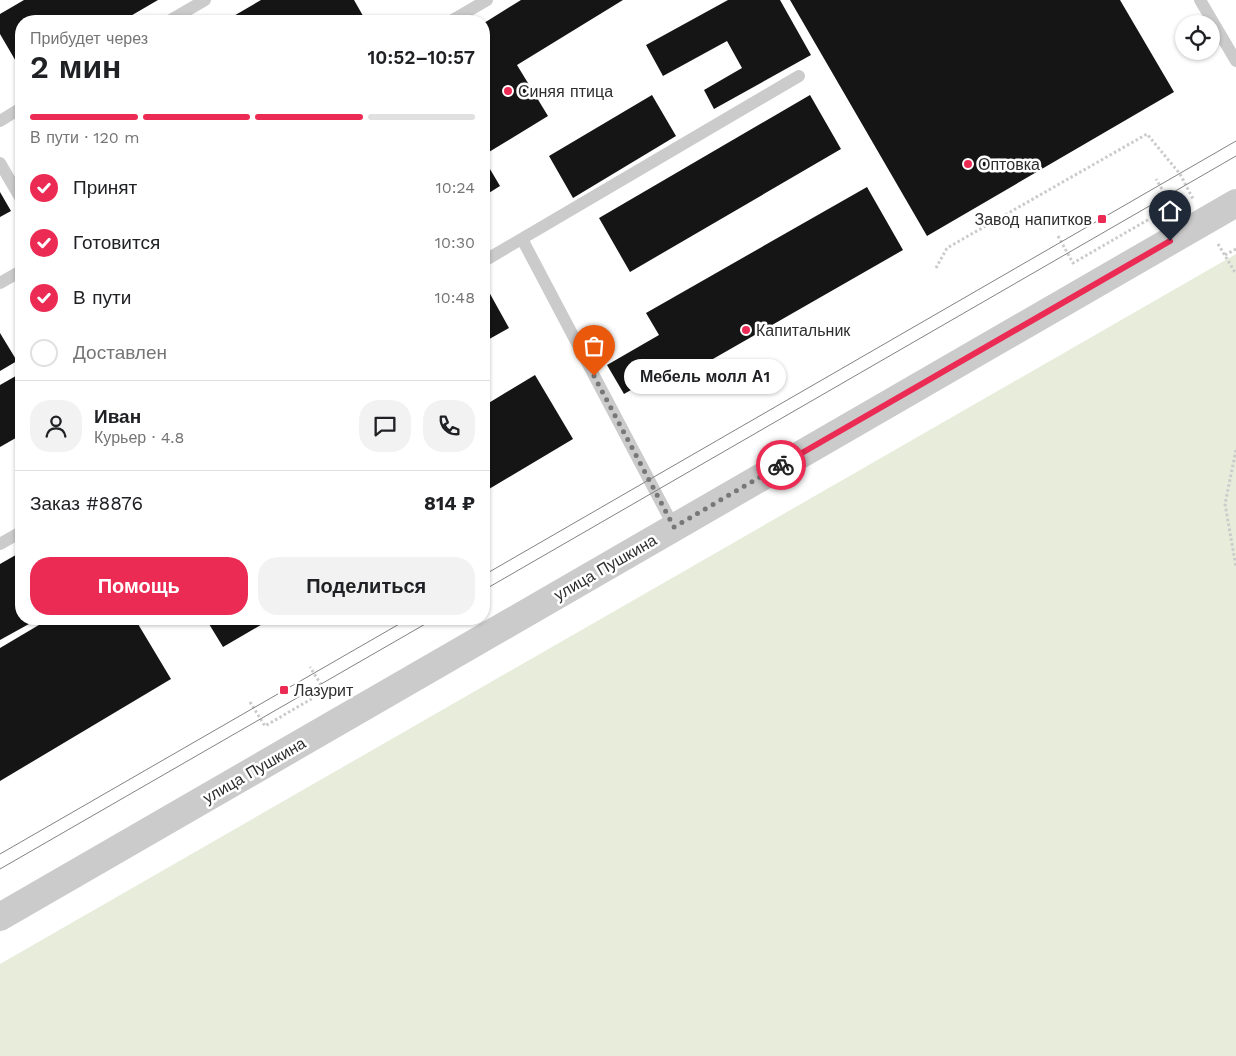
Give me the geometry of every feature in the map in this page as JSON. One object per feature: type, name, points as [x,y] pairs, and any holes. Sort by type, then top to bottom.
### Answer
[{"type":"street","name":"улица Пушкина","points":[[0,917],[1236,203]]},
{"type":"lane","points":[[179,15],[205,0]]},
{"type":"lane","points":[[462,15],[488,0]]},
{"type":"lane","points":[[1200,0],[1236,61]]},
{"type":"lane","points":[[490,258],[799,76]]},
{"type":"lane","points":[[0,121],[15,112]]},
{"type":"lane","points":[[0,162],[15,188]]},
{"type":"lane","points":[[522,239],[674,527]]},
{"type":"lane","points":[[0,283],[15,274]]},
{"type":"lane","points":[[0,544],[15,535]]},
{"type":"path","points":[[936,268],[947,248],[1147,134],[1180,174],[1204,221],[1236,274]]},
{"type":"path","points":[[1058,236],[1073,262],[1172,206],[1156,178]]},
{"type":"path","points":[[1225,255],[1236,249]]},
{"type":"path","points":[[1236,450],[1225,504],[1236,567]]},
{"type":"path","points":[[250,702],[265,726],[325,691],[310,667]]},
{"type":"green space","points":[[1236,254],[1236,1056],[0,1056],[0,964]]},
{"type":"building","points":[[24,0],[158,0],[132,15],[15,15],[15,60],[0,34],[0,14]]},
{"type":"building","points":[[261,0],[354,0],[363,15],[235,15]]},
{"type":"building","name":"Синяя птица","points":[[521,0],[623,0],[517,65],[548,116],[490,151],[490,19]]},
{"type":"building","points":[[728,0],[780,0],[811,55],[714,109],[704,90],[742,68],[727,41],[663,76],[646,45]]},
{"type":"building","name":"Оптовка","points":[[790,0],[1120,0],[1174,92],[927,236]]},
{"type":"building","points":[[652,95],[676,136],[573,198],[549,156]]},
{"type":"building","points":[[810,95],[841,149],[630,272],[599,218]]},
{"type":"building","points":[[490,169],[500,186],[490,192]]},
{"type":"building","points":[[867,187],[903,250],[671,383],[664,371],[624,394],[607,365],[659,335],[646,313]]},
{"type":"building","points":[[0,192],[11,211],[0,217]]},
{"type":"building","points":[[490,294],[509,328],[490,339]]},
{"type":"building","points":[[0,333],[15,358],[15,362],[0,371]]},
{"type":"building","points":[[535,375],[573,439],[490,488],[490,402]]},
{"type":"building","points":[[15,376],[15,438],[0,447],[0,385]]},
{"type":"building","points":[[15,555],[15,625],[27,625],[0,640],[0,564]]},
{"type":"building","points":[[39,625],[139,625],[171,679],[0,781],[0,648]]},
{"type":"building","points":[[210,625],[261,625],[223,647]]},
{"type":"tram line","points":[[490,572],[1236,141]]},
{"type":"tram line","points":[[490,587],[1236,156]]},
{"type":"tram line","points":[[0,854],[398,625]]},
{"type":"tram line","points":[[0,869],[424,625]]},
{"type":"way so far","points":[[594,376],[674,527],[781,465]]},
{"type":"place","name":"Синяя птица","points":[[508,91]]},
{"type":"place","name":"Оптовка","points":[[968,164]]},
{"type":"place","name":"Завод напитков","points":[[1102,219]]},
{"type":"place","name":"Капитальник","points":[[746,330]]},
{"type":"place","name":"Мебель молл А1","points":[[594,376]]},
{"type":"place","name":"Лазурит","points":[[284,690]]},
{"type":"route","points":[[781,465],[1170,241]]}]
